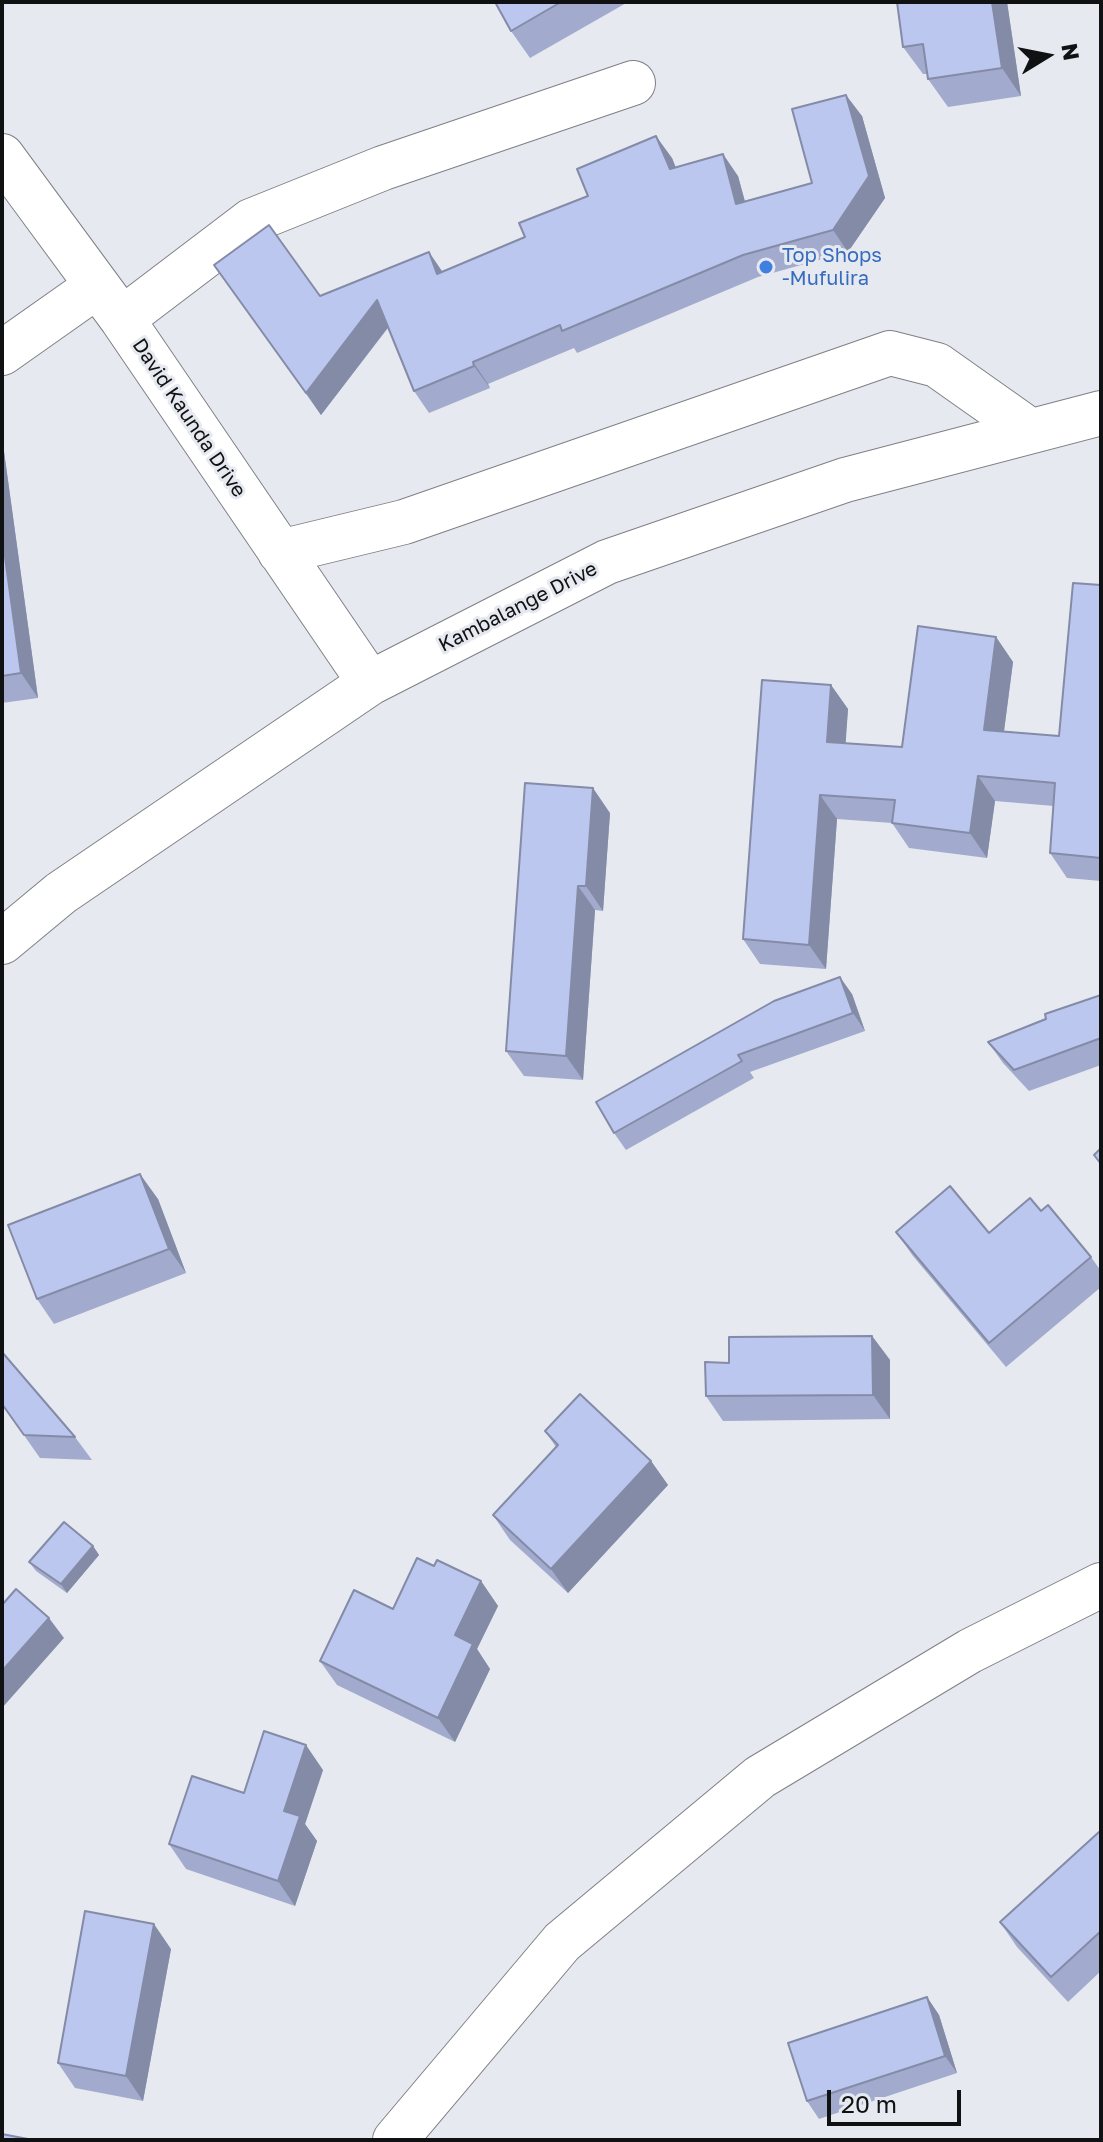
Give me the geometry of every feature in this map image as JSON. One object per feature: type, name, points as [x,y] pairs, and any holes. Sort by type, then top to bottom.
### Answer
[{"type":"street","points":[[2,353],[109,302],[251,221],[383,168],[633,83]]},
{"type":"street","name":"David Kaunda Drive","points":[[2,156],[109,302],[370,683]]},
{"type":"street","points":[[280,552],[404,522],[890,353],[937,365],[1029,430]]},
{"type":"street","name":"Kambalange Drive","points":[[2,942],[61,893],[370,683],[607,562],[845,480],[1101,413]]},
{"type":"street","points":[[395,2140],[562,1942],[760,1777],[970,1651],[1101,1585]]},
{"type":"building","points":[[495,2],[561,2],[511,31]]},
{"type":"building","points":[[897,2],[992,2],[1002,68],[928,79],[923,44],[903,47]]},
{"type":"building","points":[[846,95],[869,176],[833,230],[743,255],[562,331],[560,325],[414,391],[377,300],[306,393],[214,265],[269,225],[320,296],[429,252],[437,274],[525,237],[519,223],[588,196],[577,169],[656,136],[670,169],[723,154],[736,204],[812,183],[792,109]]},
{"type":"building","points":[[2,535],[21,673],[2,676]]},
{"type":"building","points":[[1073,583],[1101,585],[1101,858],[1050,853],[1055,783],[978,776],[970,833],[892,823],[895,800],[820,795],[809,945],[743,939],[762,680],[831,685],[827,742],[902,747],[918,626],[996,637],[984,730],[1059,736]]},
{"type":"building","points":[[525,783],[593,788],[586,886],[578,886],[566,1056],[506,1051]]},
{"type":"building","points":[[840,977],[853,1013],[738,1055],[742,1061],[614,1133],[596,1102],[774,1001]]},
{"type":"building","points":[[1101,995],[1101,1038],[1014,1070],[988,1042],[1046,1019],[1045,1014]]},
{"type":"building","points":[[1101,1148],[1101,1164],[1094,1155]]},
{"type":"building","points":[[140,1174],[169,1249],[37,1299],[8,1225]]},
{"type":"building","points":[[950,1186],[989,1233],[1030,1198],[1041,1211],[1048,1205],[1091,1257],[989,1343],[896,1232]]},
{"type":"building","points":[[872,1336],[873,1395],[706,1396],[705,1362],[729,1363],[729,1337]]},
{"type":"building","points":[[2,1352],[75,1437],[24,1435],[2,1404]]},
{"type":"building","points":[[580,1394],[651,1461],[551,1569],[493,1515],[558,1445],[545,1431]]},
{"type":"building","points":[[64,1522],[93,1546],[61,1584],[29,1562]]},
{"type":"building","points":[[417,1558],[434,1566],[437,1560],[481,1581],[455,1635],[473,1644],[438,1718],[320,1661],[354,1590],[393,1609]]},
{"type":"building","points":[[16,1589],[49,1618],[2,1671],[2,1605]]},
{"type":"building","points":[[264,1731],[306,1745],[284,1811],[300,1816],[278,1881],[169,1844],[192,1776],[244,1793]]},
{"type":"building","points":[[1099,1832],[1101,1931],[1051,1977],[1000,1922]]},
{"type":"building","points":[[85,1911],[154,1924],[126,2076],[58,2063]]},
{"type":"building","points":[[927,1997],[945,2056],[807,2101],[788,2043]]},
{"type":"building","points":[[2,2134],[33,2140],[2,2140]]},
{"type":"place","name":"Top Shops -Mufulira","points":[[766,267]]}]
